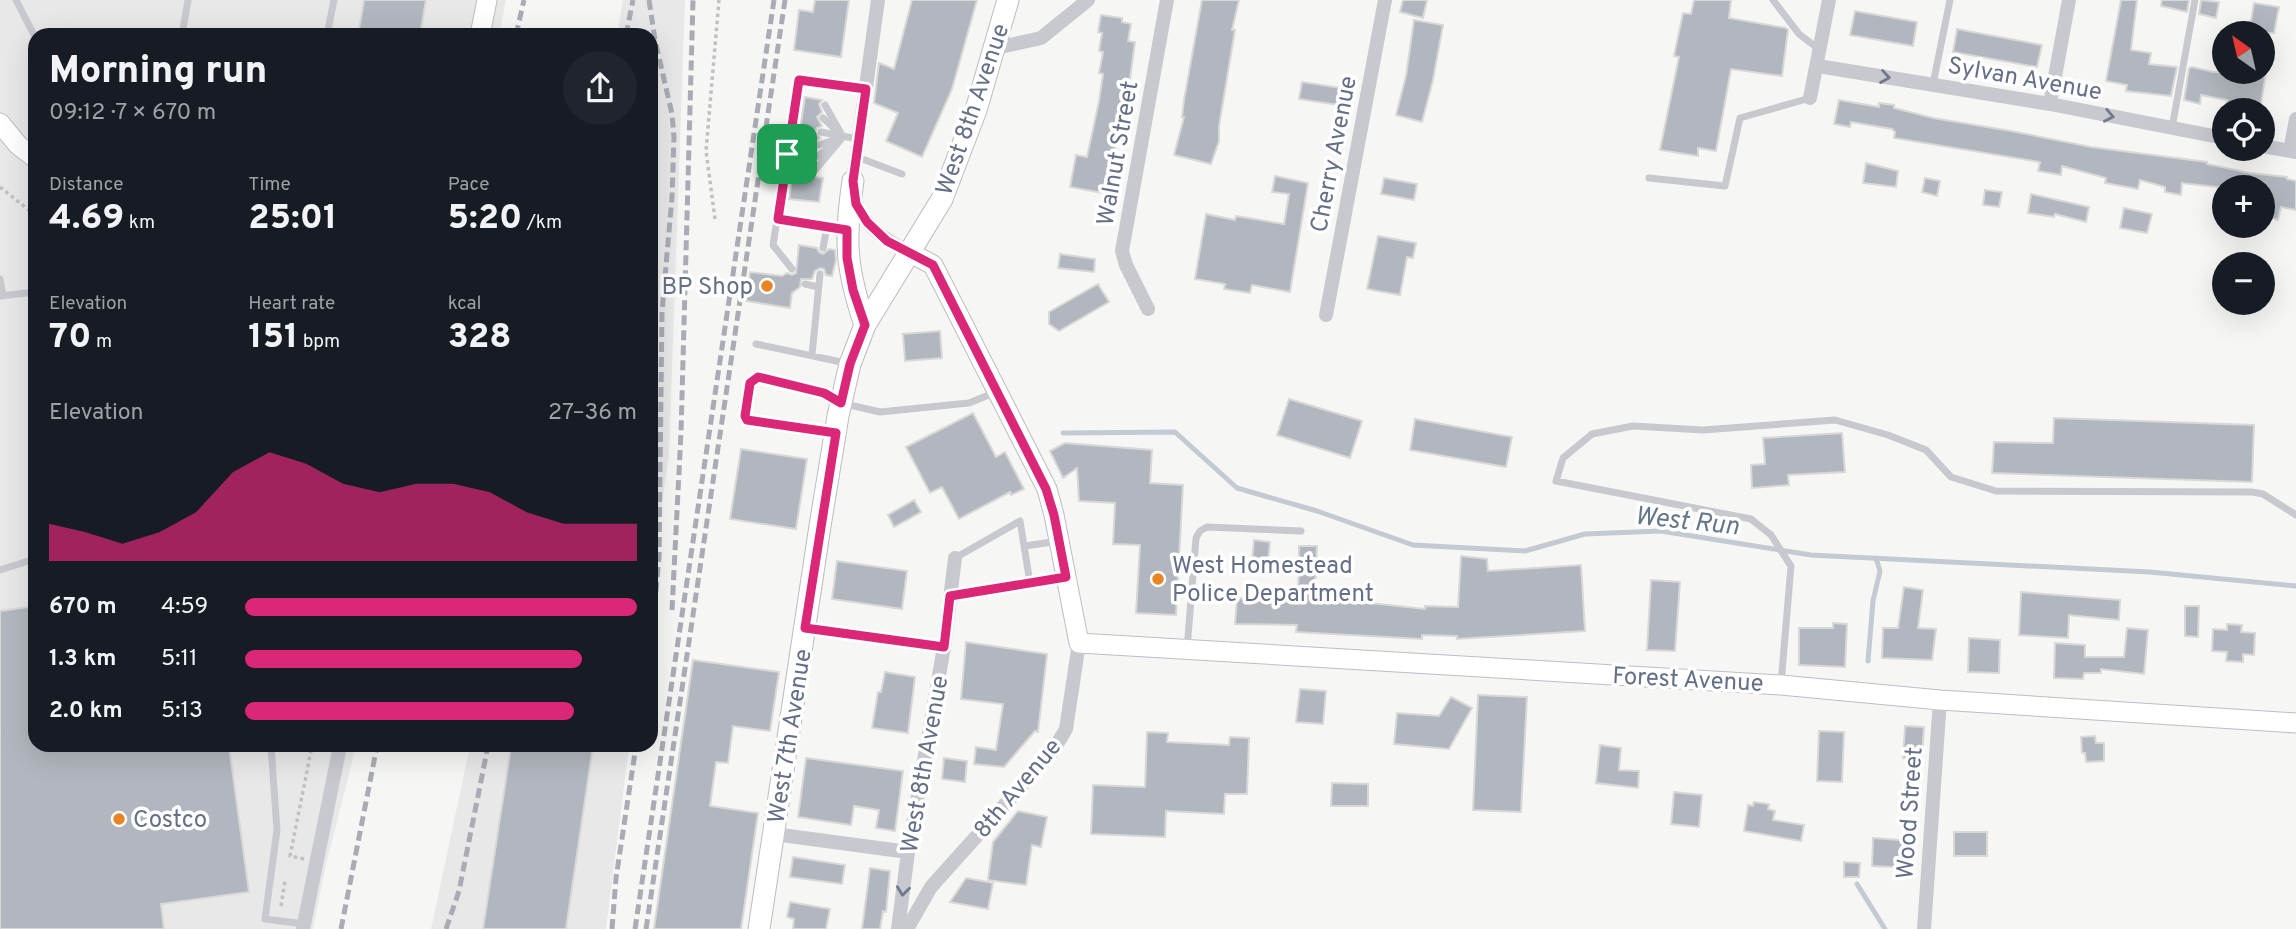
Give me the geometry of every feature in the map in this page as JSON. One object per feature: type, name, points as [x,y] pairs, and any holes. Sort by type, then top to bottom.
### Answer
[{"type":"main road","name":"West 8th Avenue","points":[[909,252],[942,200],[976,110],[1009,0]]},
{"type":"main road","points":[[853,181],[837,228],[865,325]]},
{"type":"main road","name":"West 7th Avenue","points":[[760,929],[841,403],[850,364],[865,325],[909,252]]},
{"type":"street","points":[[481,28],[487,0]]},
{"type":"street","points":[[878,0],[853,181],[856,204],[867,222],[887,241],[909,252]]},
{"type":"street","points":[[996,48],[1041,38],[1088,0]]},
{"type":"street","name":"Walnut Street","points":[[1148,309],[1122,251],[1167,0]]},
{"type":"street","name":"Cherry Avenue","points":[[1326,315],[1385,0]]},
{"type":"street","points":[[1810,99],[1829,0]]},
{"type":"street","points":[[2050,104],[2069,0]]},
{"type":"street","name":"Sylvan Avenue","points":[[1818,66],[2050,104],[2212,136]]},
{"type":"street","points":[[2275,148],[2293,152],[2296,119]]},
{"type":"street","points":[[0,123],[28,153]]},
{"type":"street","name":"8th Avenue","points":[[907,929],[931,887],[1053,751],[1066,729],[1079,643],[1046,489],[933,265],[909,252]]},
{"type":"street","name":"West 8th Avenue","points":[[898,929],[908,852],[944,647],[955,558]]},
{"type":"street","name":"Forest Avenue","points":[[1079,643],[1781,685],[1940,700],[2296,723]]},
{"type":"street","name":"Wood Street","points":[[1924,929],[1940,700]]},
{"type":"street","points":[[303,927],[339,752]]},
{"type":"street","points":[[774,834],[908,852]]},
{"type":"lane","points":[[16,0],[30,28]]},
{"type":"lane","points":[[183,28],[188,0]]},
{"type":"lane","points":[[328,28],[334,0]]},
{"type":"lane","points":[[1773,0],[1799,34],[1820,50]]},
{"type":"lane","points":[[1933,85],[1950,0]]},
{"type":"lane","points":[[2172,128],[2195,0]]},
{"type":"lane","points":[[792,269],[773,245],[799,80],[866,89]]},
{"type":"lane","points":[[1648,178],[1725,186],[1740,118],[1810,99]]},
{"type":"lane","points":[[795,102],[804,102]]},
{"type":"lane","points":[[825,105],[843,137]]},
{"type":"lane","points":[[793,114],[803,115]]},
{"type":"lane","points":[[823,118],[843,137]]},
{"type":"lane","points":[[791,129],[800,130]]},
{"type":"lane","points":[[821,132],[859,139]]},
{"type":"lane","points":[[819,145],[843,137]]},
{"type":"lane","points":[[817,156],[843,137]]},
{"type":"lane","points":[[816,169],[843,137]]},
{"type":"lane","points":[[789,141],[799,142]]},
{"type":"lane","points":[[787,154],[797,155]]},
{"type":"lane","points":[[856,156],[902,174]]},
{"type":"lane","points":[[785,166],[795,167]]},
{"type":"lane","points":[[778,219],[837,228],[823,248]]},
{"type":"lane","points":[[812,355],[820,274]]},
{"type":"lane","points":[[0,279],[2,296],[28,293]]},
{"type":"lane","points":[[805,284],[817,287]]},
{"type":"lane","points":[[756,344],[850,364]]},
{"type":"lane","points":[[836,433],[747,420],[745,416],[750,383],[758,377],[824,393],[841,403],[880,412],[969,403],[997,391]]},
{"type":"lane","points":[[1781,685],[1791,566],[1771,535],[1751,519],[1556,481],[1563,457],[1592,434],[1633,426],[1703,430],[1835,420],[1888,435],[1926,450],[1951,477],[1996,491],[2252,492],[2263,494],[2296,515]]},
{"type":"lane","points":[[955,558],[1020,521],[1030,583]]},
{"type":"lane","points":[[1187,650],[1196,538],[1200,531],[1207,527],[1301,531]]},
{"type":"lane","points":[[1025,546],[1059,541]]},
{"type":"lane","points":[[0,570],[28,561]]},
{"type":"lane","points":[[950,596],[1066,577]]},
{"type":"lane","points":[[805,628],[944,647]]},
{"type":"lane","points":[[261,929],[265,919],[277,830],[271,752]]},
{"type":"lane","points":[[265,919],[303,927]]},
{"type":"path","points":[[715,219],[706,151],[719,0]]},
{"type":"path","points":[[0,187],[28,209]]},
{"type":"path","points":[[304,859],[290,856],[311,752]]},
{"type":"shaded area","points":[[0,0],[506,0],[500,28],[28,28],[28,752],[354,752],[313,929],[0,929]]},
{"type":"shaded area","points":[[623,0],[685,0],[669,455],[658,530],[658,28],[618,28]]},
{"type":"shaded area","points":[[469,752],[628,752],[606,929],[431,929]]},
{"type":"building","points":[[364,0],[426,0],[421,28],[359,28]]},
{"type":"building","points":[[815,0],[849,0],[841,57],[794,50],[799,10],[813,12]]},
{"type":"building","points":[[912,0],[977,0],[952,89],[922,157],[886,141],[898,113],[874,103],[879,63],[894,69]]},
{"type":"building","points":[[1202,0],[1239,0],[1232,30],[1235,30],[1219,126],[1219,141],[1211,164],[1174,155],[1184,117],[1184,100]]},
{"type":"building","points":[[1403,0],[1427,0],[1423,18],[1400,12]]},
{"type":"building","points":[[1694,0],[1731,0],[1729,18],[1788,30],[1782,76],[1731,69],[1716,151],[1698,148],[1698,156],[1660,150],[1679,57],[1674,56],[1683,13],[1691,14]]},
{"type":"building","points":[[2121,0],[2137,0],[2131,50],[2151,53],[2149,64],[2177,67],[2171,96],[2126,91],[2127,85],[2106,81]]},
{"type":"building","points":[[2162,0],[2189,0],[2187,12],[2161,6]]},
{"type":"building","points":[[2201,0],[2219,2],[2216,18],[2199,14]]},
{"type":"building","points":[[2254,3],[2279,7],[2275,28],[2275,21],[2251,21]]},
{"type":"building","points":[[1855,11],[1917,22],[1913,46],[1850,35]]},
{"type":"building","points":[[1101,15],[1122,18],[1122,22],[1131,24],[1128,41],[1135,42],[1130,79],[1103,193],[1070,187],[1076,155],[1087,157],[1099,101],[1103,74],[1099,73],[1103,52],[1099,51]]},
{"type":"building","points":[[1414,20],[1443,25],[1422,122],[1396,115],[1406,76]]},
{"type":"building","points":[[1957,29],[2042,45],[2037,67],[1953,52]]},
{"type":"building","points":[[2189,68],[2212,72],[2212,84],[2264,84],[2262,98],[2217,98],[2201,95],[2200,104],[2184,100]]},
{"type":"building","points":[[1302,82],[1348,89],[1345,106],[1299,99]]},
{"type":"building","points":[[805,97],[822,100],[819,104],[822,112],[817,117],[822,126],[815,132],[820,138],[813,143],[816,150],[812,156],[815,161],[810,169],[815,177],[823,178],[819,202],[789,199]]},
{"type":"building","points":[[1839,100],[1879,107],[1879,103],[1933,118],[2091,147],[2207,162],[2268,175],[2212,175],[2212,186],[2182,183],[2181,195],[2165,192],[2165,187],[2140,180],[2138,189],[2105,183],[2106,178],[2062,166],[2061,175],[2038,171],[2040,162],[1894,138],[1895,132],[1892,129],[1851,122],[1850,127],[1834,124]]},
{"type":"building","points":[[1866,163],[1898,171],[1896,187],[1863,183]]},
{"type":"building","points":[[1275,176],[1308,183],[1290,292],[1252,285],[1250,293],[1224,289],[1225,284],[1195,279],[1206,214],[1235,220],[1236,216],[1284,224],[1289,194],[1272,192]]},
{"type":"building","points":[[2275,176],[2296,181],[2296,210],[2281,207],[2278,220],[2275,219]]},
{"type":"building","points":[[1384,178],[1417,184],[1414,200],[1381,194]]},
{"type":"building","points":[[1925,178],[1940,181],[1937,196],[1922,192]]},
{"type":"building","points":[[1985,190],[2002,192],[1999,207],[1983,205]]},
{"type":"building","points":[[2031,194],[2089,207],[2086,222],[2055,214],[2054,217],[2028,213]]},
{"type":"building","points":[[2124,208],[2152,214],[2147,233],[2120,228]]},
{"type":"building","points":[[1378,236],[1416,243],[1413,258],[1407,257],[1400,295],[1367,289]]},
{"type":"building","points":[[799,245],[817,248],[823,254],[829,249],[835,250],[836,260],[832,276],[826,275],[824,269],[820,268],[815,271],[812,279],[801,279],[800,287],[792,293],[790,308],[746,301],[750,272],[782,276],[796,273]]},
{"type":"building","points":[[1060,254],[1095,259],[1094,272],[1058,268]]},
{"type":"building","points":[[1098,284],[1109,302],[1059,331],[1049,324],[1049,312]]},
{"type":"building","points":[[940,331],[942,358],[905,361],[903,334]]},
{"type":"building","points":[[1289,399],[1362,421],[1350,458],[1277,435]]},
{"type":"building","points":[[973,413],[996,457],[1005,452],[1024,489],[1011,495],[1010,492],[959,519],[942,487],[930,493],[906,447]]},
{"type":"building","points":[[2054,418],[2254,425],[2252,482],[1992,473],[1994,442],[2053,443]]},
{"type":"building","points":[[1415,419],[1512,437],[1506,467],[1410,450]]},
{"type":"building","points":[[1842,433],[1845,472],[1788,475],[1789,485],[1752,488],[1751,465],[1765,464],[1763,438]]},
{"type":"building","points":[[1065,443],[1152,450],[1150,483],[1183,485],[1176,615],[1136,613],[1140,545],[1113,544],[1115,503],[1079,501],[1077,468],[1063,478],[1050,451]]},
{"type":"building","points":[[741,449],[807,459],[796,529],[730,519]]},
{"type":"building","points":[[914,500],[921,512],[894,527],[888,515]]},
{"type":"building","points":[[1254,540],[1270,542],[1268,562],[1252,561]]},
{"type":"building","points":[[1299,546],[1317,546],[1315,591],[1344,594],[1343,600],[1425,609],[1425,606],[1458,607],[1461,556],[1487,559],[1488,571],[1581,565],[1585,631],[1457,639],[1457,636],[1422,635],[1422,639],[1296,632],[1297,625],[1235,624],[1237,598],[1281,602],[1281,597],[1298,599]]},
{"type":"building","points":[[837,561],[907,571],[902,609],[832,599]]},
{"type":"building","points":[[1651,580],[1680,582],[1675,651],[1647,650]]},
{"type":"building","points":[[1904,587],[1923,590],[1918,628],[1936,629],[1932,660],[1882,658],[1883,628],[1898,628]]},
{"type":"building","points":[[2021,592],[2120,600],[2119,620],[2069,615],[2068,638],[2019,635]]},
{"type":"building","points":[[2185,606],[2199,606],[2198,637],[2185,636]]},
{"type":"building","name":"Costco","points":[[28,607],[28,752],[230,752],[249,892],[161,904],[164,929],[0,929],[0,611]]},
{"type":"building","points":[[1833,623],[1847,624],[1845,667],[1799,665],[1799,628],[1833,628]]},
{"type":"building","points":[[2227,624],[2242,625],[2241,632],[2255,633],[2254,655],[2243,654],[2243,662],[2226,661],[2227,652],[2212,651],[2213,629],[2227,630]]},
{"type":"building","points":[[2127,628],[2148,630],[2144,674],[2101,669],[2101,673],[2084,673],[2083,679],[2054,678],[2055,643],[2085,645],[2085,657],[2124,657]]},
{"type":"building","points":[[1969,638],[2000,640],[1999,673],[1968,672]]},
{"type":"building","points":[[966,642],[1047,654],[1038,732],[1035,731],[1004,767],[974,764],[976,747],[996,750],[1003,704],[961,699]]},
{"type":"building","points":[[693,660],[779,672],[770,731],[733,726],[728,763],[716,762],[710,806],[758,813],[741,929],[654,929]]},
{"type":"building","points":[[885,672],[915,677],[908,733],[872,728],[878,692],[881,692]]},
{"type":"building","points":[[1300,689],[1326,691],[1323,724],[1296,722]]},
{"type":"building","points":[[1478,695],[1527,697],[1521,812],[1473,810]]},
{"type":"building","points":[[1451,697],[1472,708],[1449,749],[1394,744],[1397,713],[1439,716]]},
{"type":"building","points":[[1905,726],[1924,727],[1922,759],[1903,758]]},
{"type":"building","points":[[1819,731],[1844,732],[1842,782],[1817,781]]},
{"type":"building","points":[[1147,732],[1168,733],[1167,742],[1229,745],[1230,737],[1249,738],[1247,794],[1225,794],[1224,814],[1166,811],[1165,837],[1091,834],[1093,785],[1145,787]]},
{"type":"building","points":[[2095,736],[2096,743],[2104,743],[2104,761],[2086,762],[2085,753],[2082,753],[2081,737]]},
{"type":"building","points":[[1600,745],[1621,748],[1619,770],[1639,771],[1638,788],[1596,783]]},
{"type":"building","points":[[510,752],[592,752],[566,929],[483,929]]},
{"type":"building","points":[[806,758],[903,771],[895,831],[876,828],[879,810],[854,806],[851,825],[798,817]]},
{"type":"building","points":[[944,758],[967,761],[965,782],[942,779]]},
{"type":"building","points":[[1332,783],[1368,784],[1368,806],[1331,806]]},
{"type":"building","points":[[1674,792],[1702,795],[1699,827],[1671,824]]},
{"type":"building","points":[[1754,802],[1769,804],[1768,809],[1775,811],[1773,820],[1804,825],[1801,841],[1744,831],[1748,805],[1753,806]]},
{"type":"building","points":[[1018,811],[1047,817],[1041,847],[1032,845],[1026,885],[988,880],[993,842]]},
{"type":"building","points":[[1954,832],[1987,832],[1987,856],[1954,856]]},
{"type":"building","points":[[1873,838],[1914,841],[1913,868],[1872,866]]},
{"type":"building","points":[[793,857],[845,865],[842,884],[790,877]]},
{"type":"building","points":[[1844,862],[1860,863],[1859,877],[1844,877]]},
{"type":"building","points":[[870,868],[890,871],[886,912],[883,911],[880,929],[862,929]]},
{"type":"building","points":[[966,878],[993,883],[988,909],[950,902]]},
{"type":"building","points":[[790,902],[830,909],[826,929],[793,929],[794,919],[787,917]]},
{"type":"waterway","name":"West Run","points":[[1063,433],[1175,432],[1237,488],[1317,511],[1413,545],[1525,551],[1585,534],[1661,531],[1811,555],[2150,572],[2296,586]]},
{"type":"waterway","points":[[1868,661],[1873,601],[1880,571],[1876,558]]},
{"type":"waterway","points":[[1857,884],[1885,929]]},
{"type":"railway","points":[[518,28],[524,0]]},
{"type":"railway","points":[[627,28],[633,0]]},
{"type":"railway","points":[[649,0],[653,28]]},
{"type":"railway","points":[[672,610],[681,433],[693,0]]},
{"type":"railway","points":[[635,929],[774,0]]},
{"type":"railway","points":[[646,929],[785,0]]},
{"type":"railway","points":[[658,53],[672,114],[674,137],[672,197],[662,312],[658,568]]},
{"type":"railway","points":[[341,929],[376,752]]},
{"type":"railway","points":[[446,929],[459,891],[487,752]]},
{"type":"railway","points":[[612,929],[616,878],[635,752]]},
{"type":"place","name":"BP Shop","points":[[767,286]]},
{"type":"place","name":"West Homestead Police Department","points":[[1158,579]]},
{"type":"place","name":"Costco","points":[[119,819]]},
{"type":"route","points":[[799,80],[866,89],[853,181],[856,204],[867,222],[887,241],[933,265],[1046,489],[1066,577],[950,596],[944,647],[805,628],[836,433],[747,420],[745,416],[750,383],[758,377],[824,393],[841,403],[850,364],[865,325],[853,290],[847,258],[847,230],[778,219],[787,154],[799,80]]}]
